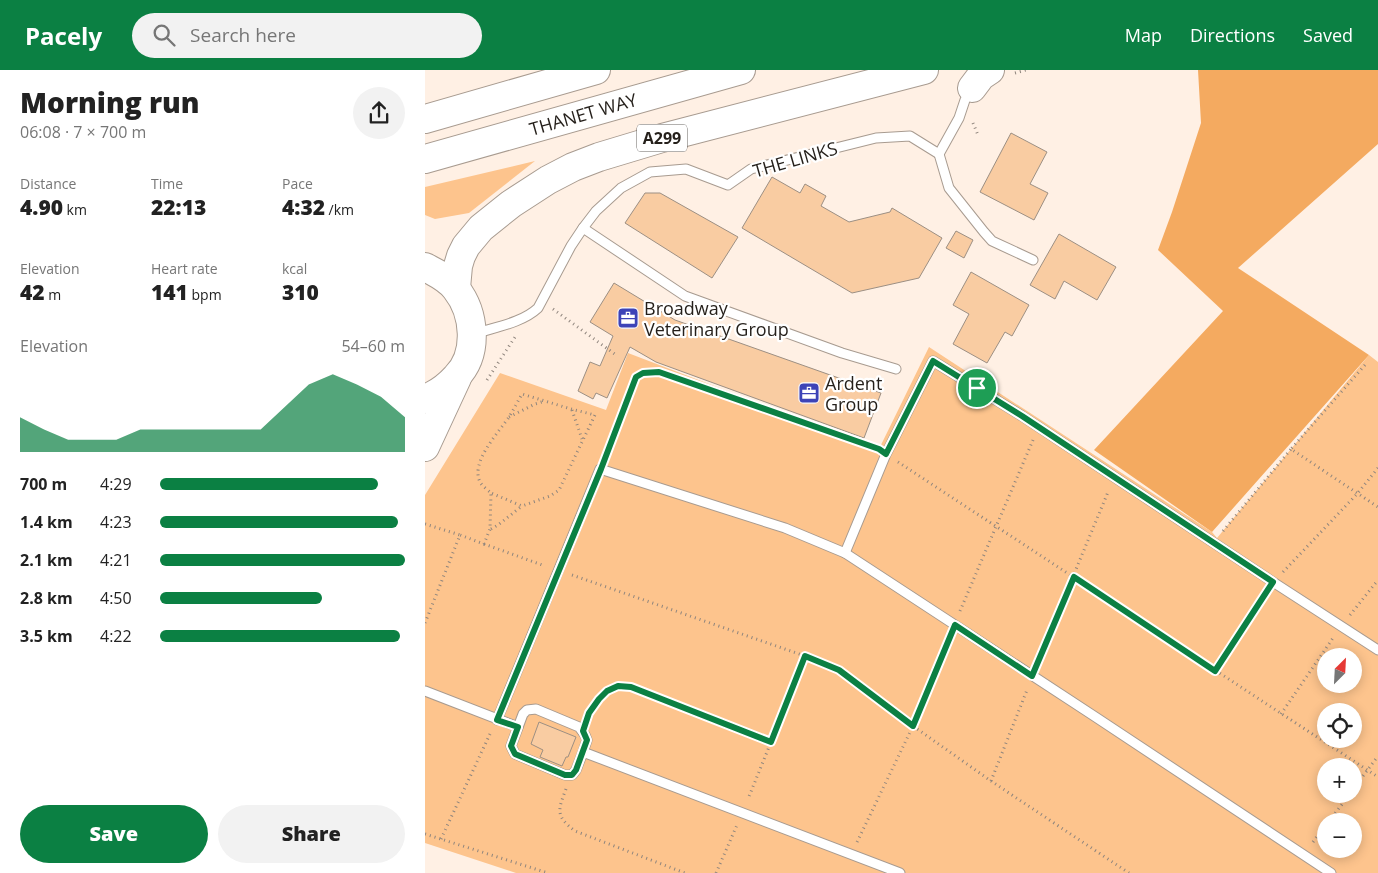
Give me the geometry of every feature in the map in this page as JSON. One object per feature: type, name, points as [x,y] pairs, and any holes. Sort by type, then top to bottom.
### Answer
[{"type":"main road","points":[[425,119],[596,70]]},
{"type":"main road","name":"THANET WAY","points":[[425,159],[741,70]]},
{"type":"main road","name":"A299","points":[[456,288],[457,271],[461,256],[466,246],[481,228],[511,204],[548,180],[573,168],[599,157],[662,138],[924,70]]},
{"type":"main road","points":[[425,267],[442,276],[456,288],[471,318],[472,335],[467,361],[457,376],[425,447]]},
{"type":"main road","points":[[425,399],[439,392],[457,376]]},
{"type":"lane","points":[[981,79],[965,100],[959,118],[939,154],[949,188],[984,232],[992,241],[1033,260]]},
{"type":"lane","name":"THE LINKS","points":[[472,335],[531,314],[538,308],[571,246],[596,211],[621,188],[650,172],[687,169],[727,186],[751,169],[875,138],[910,136],[939,154]]},
{"type":"lane","points":[[583,228],[685,296],[842,353],[895,369]]},
{"type":"lane","points":[[845,553],[886,454],[933,361],[1038,427],[1378,650]]},
{"type":"lane","points":[[497,720],[601,469],[785,528],[845,553],[1331,873]]},
{"type":"lane","points":[[425,691],[518,727]]},
{"type":"lane","points":[[536,709],[579,727],[587,740],[576,770],[572,775],[565,775],[515,754],[511,746],[518,727],[523,714],[527,710],[536,709]]},
{"type":"lane","points":[[583,752],[900,873]]},
{"type":"path","points":[[543,301],[616,355]]},
{"type":"path","points":[[1213,542],[1365,365]]},
{"type":"path","points":[[601,469],[636,377],[643,373],[659,372],[879,449],[1378,777]]},
{"type":"path","points":[[490,529],[522,506],[550,496],[559,490],[595,415],[522,394],[509,417],[485,450],[478,473],[480,482],[491,493],[522,506]]},
{"type":"path","points":[[509,417],[545,401]]},
{"type":"path","points":[[571,409],[582,439]]},
{"type":"path","points":[[852,854],[913,726],[1038,427]]},
{"type":"path","points":[[1291,449],[1378,507]]},
{"type":"path","points":[[1215,671],[1273,582],[1357,494],[1378,468]]},
{"type":"path","points":[[991,781],[1114,477]]},
{"type":"path","points":[[485,544],[490,529],[491,493]]},
{"type":"path","points":[[425,524],[805,656],[839,670],[913,726],[991,781],[1129,873]]},
{"type":"path","points":[[425,623],[460,535]]},
{"type":"path","points":[[1281,714],[1341,626],[1378,580]]},
{"type":"path","points":[[716,873],[742,814],[805,656]]},
{"type":"path","points":[[583,731],[589,713],[607,691],[618,686],[631,687],[771,742]]},
{"type":"path","points":[[441,839],[497,720]]},
{"type":"path","points":[[1362,778],[1378,756]]},
{"type":"path","points":[[572,775],[559,809],[566,824],[575,831],[685,873]]},
{"type":"path","points":[[1335,813],[1343,803]]},
{"type":"path","points":[[425,834],[548,873]]},
{"type":"path","points":[[1303,854],[1317,836]]},
{"type":"shaded area","points":[[1198,70],[1378,70],[1378,144],[1238,268],[1369,355],[1212,532],[1094,450],[1223,311],[1158,250],[1201,123]]},
{"type":"shaded area","points":[[535,161],[469,213],[435,219],[425,215],[425,187]]},
{"type":"shaded area","points":[[929,347],[1212,532],[1217,538],[1369,355],[1378,362],[1378,873],[516,873],[425,843],[425,495],[500,373],[606,410],[628,353],[879,449]]},
{"type":"building","points":[[1011,133],[1047,152],[1030,184],[1048,193],[1034,220],[980,192]]},
{"type":"building","points":[[772,177],[800,193],[805,184],[826,196],[821,206],[849,222],[890,212],[892,208],[942,238],[919,278],[852,293],[742,228]]},
{"type":"building","points":[[645,193],[660,193],[738,237],[712,278],[625,223]]},
{"type":"building","points":[[956,231],[973,240],[964,258],[946,248]]},
{"type":"building","points":[[1059,234],[1116,267],[1097,300],[1064,281],[1055,299],[1030,285]]},
{"type":"building","points":[[971,272],[1029,305],[1012,336],[1005,332],[987,363],[953,344],[969,314],[953,305]]},
{"type":"building","points":[[614,283],[675,320],[881,393],[864,438],[656,362],[630,347],[607,398],[596,393],[593,399],[578,391],[590,362],[600,366],[613,336],[590,322]]},
{"type":"building","points":[[539,722],[576,737],[562,766],[540,757],[543,750],[531,744]]},
{"type":"place","name":"Broadway Veterinary Group","points":[[628,318]]},
{"type":"place","name":"Ardent Group","points":[[809,393]]},
{"type":"route","points":[[933,361],[977,388],[1273,582],[1215,671],[1074,577],[1032,676],[955,625],[913,726],[839,670],[805,656],[771,742],[631,687],[618,686],[607,691],[589,713],[583,731],[587,740],[576,770],[572,775],[565,775],[515,754],[511,746],[518,727],[497,720],[601,469],[636,377],[643,373],[659,372],[879,449],[886,454],[933,361]]}]
